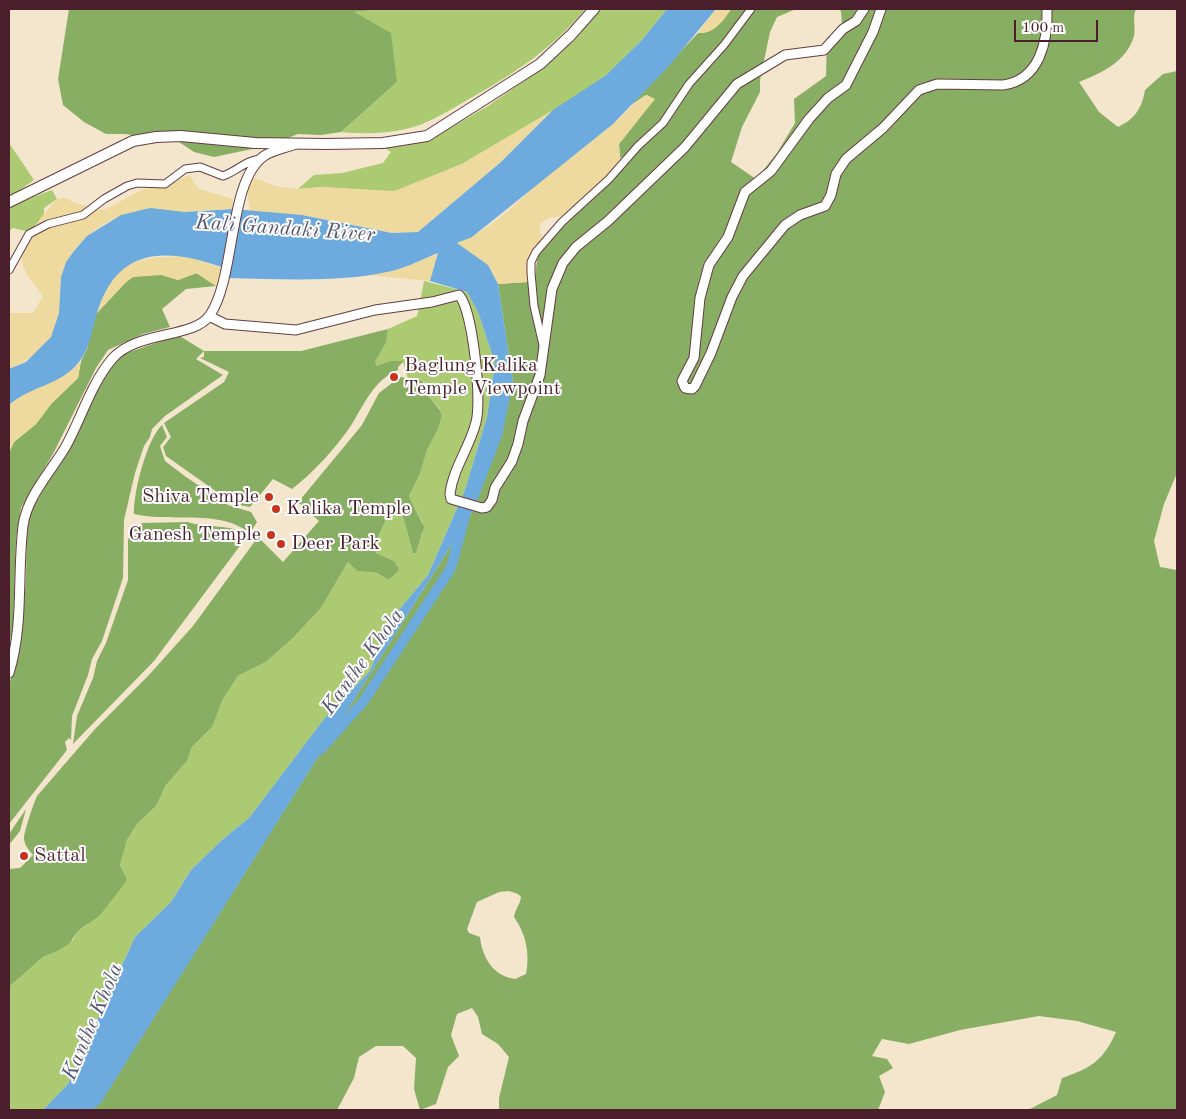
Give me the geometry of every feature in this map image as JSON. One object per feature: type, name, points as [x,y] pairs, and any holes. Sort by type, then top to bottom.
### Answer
[{"type":"highway","points":[[9,202],[133,141],[181,136],[256,143],[383,143],[427,136],[540,64],[571,36],[594,9]]},
{"type":"main road","points":[[210,316],[225,324],[296,330],[375,310],[432,302],[459,295],[464,301],[468,314],[479,387],[478,412],[451,486],[452,499],[482,508],[487,507],[492,500],[495,488],[508,468],[518,444],[523,421],[540,375],[552,289],[563,263],[576,247],[608,221],[685,147],[737,84],[785,55],[824,50],[843,29],[856,21],[864,9]]},
{"type":"main road","points":[[881,9],[873,32],[846,85],[828,98],[809,119],[771,171],[750,186],[741,199],[733,224],[709,266],[703,282],[692,365],[682,382],[685,388],[692,389],[695,386],[711,353],[732,297],[743,276],[794,218],[825,206],[831,195],[836,174],[846,160],[883,128],[919,90],[937,84],[1013,84],[1027,75],[1034,69],[1043,48],[1046,35],[1047,9]]},
{"type":"main road","points":[[9,672],[20,615],[22,539],[25,515],[29,504],[65,447],[105,368],[119,352],[130,345],[204,323],[210,316],[222,288],[242,194],[249,173],[262,159],[298,144]]},
{"type":"street","points":[[544,350],[533,294],[531,262],[536,252],[562,222],[609,179],[638,146],[664,123],[689,84],[724,45],[751,9]]},
{"type":"street","points":[[9,270],[29,234],[48,224],[83,215],[104,199],[126,186],[137,183],[165,184],[185,169],[200,167],[223,176],[239,169],[250,160],[262,159]]},
{"type":"green space","points":[[69,9],[380,9],[354,12],[391,33],[397,82],[341,132],[321,135],[298,134],[271,145],[214,157],[194,152],[179,142],[125,134],[106,134],[84,122],[63,105],[58,79]]},
{"type":"green space","points":[[380,9],[585,9],[559,37],[529,61],[498,82],[436,118],[398,131],[374,133],[341,132],[397,82],[353,12]]},
{"type":"green space","points":[[600,9],[667,9],[642,40],[605,76],[584,92],[462,164],[394,192],[323,187],[298,189],[314,175],[342,173],[383,163],[391,152],[381,146],[404,146],[431,139],[488,106],[544,67],[576,39]]},
{"type":"green space","points":[[731,9],[749,9],[672,103],[650,134],[628,154],[620,158],[619,144],[654,99],[646,95],[631,105],[698,33],[704,33],[713,29]]},
{"type":"green space","points":[[755,9],[796,9],[777,17],[770,32],[760,80],[760,92],[742,127],[731,162],[756,179],[777,153],[795,123],[794,99],[826,76],[827,38],[842,24],[841,11],[838,9],[882,9],[885,11],[886,9],[1136,9],[1134,15],[1134,36],[1126,52],[1105,70],[1079,82],[1099,112],[1118,127],[1133,117],[1140,108],[1145,90],[1163,74],[1177,71],[1177,473],[1164,504],[1154,541],[1160,567],[1177,570],[1177,1110],[1028,1110],[1057,1095],[1062,1078],[1081,1071],[1101,1057],[1116,1032],[1077,1021],[1039,1016],[960,1030],[909,1044],[882,1039],[872,1056],[887,1059],[893,1068],[879,1076],[885,1092],[878,1110],[499,1110],[499,1098],[509,1057],[498,1044],[482,1034],[478,1017],[472,1008],[457,1014],[451,1035],[459,1056],[448,1067],[436,1104],[420,1110],[414,1089],[416,1058],[403,1046],[376,1046],[359,1057],[354,1078],[337,1110],[91,1110],[100,1103],[474,509],[513,382],[498,284],[528,282],[535,276],[538,253],[671,117],[693,82]],"holes":[[[509,891],[521,897],[514,917],[522,930],[528,959],[526,974],[515,979],[495,970],[483,952],[480,937],[469,933],[467,929],[477,902],[499,892]]]},
{"type":"green space","points":[[9,143],[34,180],[9,198]]},
{"type":"green space","points":[[52,190],[57,199],[44,208],[44,217],[30,232],[13,228],[9,231],[9,206]]},
{"type":"green space","points":[[197,273],[216,286],[186,289],[162,309],[170,327],[143,334],[108,350],[96,368],[53,454],[21,508],[16,538],[13,628],[9,645],[9,453],[14,442],[36,424],[51,404],[78,378],[81,361],[87,349],[96,314],[126,282],[133,277],[144,275],[162,275],[178,280]]},
{"type":"green space","points":[[424,281],[467,292],[478,312],[495,363],[487,417],[465,490],[428,575],[389,622],[370,671],[324,719],[249,818],[223,839],[191,870],[171,902],[135,937],[68,1084],[43,1110],[9,1110],[9,987],[43,957],[58,951],[73,940],[77,932],[86,926],[127,879],[120,865],[127,840],[137,824],[156,806],[166,785],[187,761],[192,747],[212,727],[223,699],[238,676],[266,662],[292,639],[321,608],[348,562],[357,571],[377,573],[387,579],[394,561],[376,553],[374,546],[388,515],[395,508],[400,510],[413,553],[416,553],[423,531],[422,522],[409,496],[420,474],[427,450],[438,429],[442,416],[440,409],[428,396],[424,381],[408,379],[403,361],[390,361],[377,366],[375,362],[386,343],[388,329],[417,316]]},
{"type":"green space","points":[[388,329],[386,343],[375,362],[377,366],[390,361],[404,361],[398,367],[398,370],[376,386],[339,442],[309,475],[292,489],[273,479],[250,507],[234,504],[166,456],[163,447],[171,437],[164,423],[224,382],[229,372],[200,358],[204,357],[204,351],[301,351]]},
{"type":"green space","points":[[178,335],[204,351],[196,359],[223,375],[165,416],[152,429],[135,473],[124,520],[123,578],[102,641],[92,659],[88,675],[72,716],[71,740],[69,738],[65,742],[67,750],[9,824],[9,685],[19,645],[23,618],[30,514],[103,378],[116,360],[124,354]]},
{"type":"green space","points":[[400,377],[423,381],[428,396],[440,410],[442,416],[438,429],[427,450],[420,474],[409,496],[424,527],[416,553],[413,553],[400,510],[395,508],[388,515],[374,546],[376,553],[394,561],[399,570],[391,578],[387,579],[377,573],[357,571],[348,562],[321,608],[292,639],[266,662],[238,676],[223,699],[212,727],[192,747],[187,761],[166,785],[156,806],[137,824],[127,840],[120,865],[127,879],[125,883],[100,915],[77,932],[70,943],[58,951],[43,957],[9,987],[9,869],[20,868],[33,855],[26,845],[24,838],[37,796],[95,729],[148,676],[193,626],[258,537],[283,562],[319,521],[299,503],[300,500],[362,425],[379,393]]},
{"type":"green space","points":[[162,425],[167,437],[160,446],[165,461],[228,505],[251,512],[257,522],[250,533],[237,525],[209,518],[134,514],[138,480],[146,454],[156,432]]},
{"type":"green space","points":[[188,522],[226,527],[248,535],[154,661],[73,744],[77,716],[93,678],[97,661],[106,643],[128,580],[128,540],[132,529],[142,523]]},
{"type":"green space","points":[[26,809],[20,831],[9,845],[9,834]]},
{"type":"sand","points":[[716,9],[731,9],[713,29],[704,33],[698,33]]},
{"type":"sand","points":[[647,95],[655,99],[619,144],[620,158],[610,173],[562,216],[548,218],[540,224],[540,234],[544,237],[534,250],[528,282],[498,284],[488,265],[456,243],[469,238],[492,223],[552,171],[596,138]]},
{"type":"sand","points":[[553,110],[501,162],[418,232],[392,233],[302,215],[251,212],[248,194],[252,177],[275,186],[298,189],[323,187],[394,191],[462,164]]},
{"type":"sand","points":[[189,175],[199,189],[233,199],[233,209],[132,212],[113,219],[93,232],[76,248],[64,268],[60,282],[59,312],[54,332],[35,354],[9,369],[9,313],[33,313],[43,296],[24,269],[23,250],[34,226],[57,199],[67,198],[70,201],[97,210],[106,209],[143,189],[165,186]]},
{"type":"sand","points":[[439,253],[430,281],[367,275],[406,267]]},
{"type":"sand","points":[[186,256],[222,268],[216,286],[196,273],[178,280],[162,275],[133,277],[96,314],[110,282],[118,272],[139,261],[152,258]]},
{"type":"sand","points":[[81,361],[78,378],[51,404],[36,424],[14,442],[9,453],[9,405],[26,393],[65,374]]},
{"type":"water","name":"Kali Gandaki River","points":[[667,9],[716,9],[668,67],[613,124],[472,237],[457,243],[488,265],[498,284],[513,382],[502,436],[474,509],[100,1104],[91,1110],[43,1110],[68,1084],[135,937],[171,902],[191,870],[223,839],[249,818],[324,719],[370,671],[389,622],[428,575],[465,490],[487,417],[495,363],[478,312],[467,292],[430,281],[438,253],[392,271],[331,279],[228,278],[230,270],[209,263],[188,258],[150,257],[133,263],[119,273],[107,290],[97,313],[88,345],[79,362],[63,376],[26,394],[9,405],[9,369],[26,362],[51,337],[59,313],[61,277],[66,262],[87,236],[121,215],[150,208],[185,212],[233,209],[302,215],[392,233],[418,232],[501,162],[553,110],[605,76],[642,40]]},
{"type":"waterway","name":"Kanthe Khola","points":[[320,750],[363,702],[451,568],[465,516]]},
{"type":"place","name":"Baglung Kalika Temple Viewpoint","points":[[394,377]]},
{"type":"place","name":"Shiva Temple","points":[[269,497]]},
{"type":"place","name":"Kalika Temple","points":[[276,509]]},
{"type":"place","name":"Ganesh Temple","points":[[271,535]]},
{"type":"place","name":"Deer Park","points":[[281,544]]},
{"type":"place","name":"Sattal","points":[[24,856]]}]
